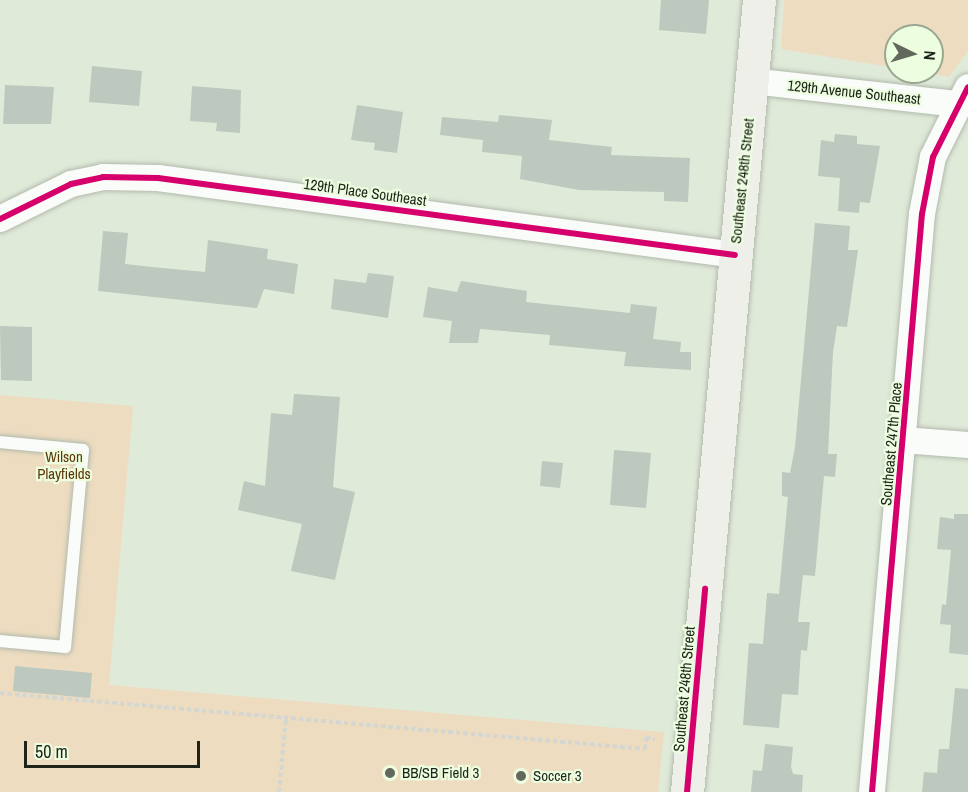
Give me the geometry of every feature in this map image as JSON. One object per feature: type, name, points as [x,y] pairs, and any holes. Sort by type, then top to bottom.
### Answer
[{"type":"street","name":"Southeast 248th Street","points":[[687,792],[759,0]]},
{"type":"street","name":"129th Avenue Southeast","points":[[752,81],[962,95]]},
{"type":"street","name":"Southeast 247th Place","points":[[872,792],[922,214],[933,157],[962,95]]},
{"type":"street","name":"129th Place Southeast","points":[[0,219],[71,184],[103,177],[158,178],[735,255]]},
{"type":"street","points":[[903,440],[968,445]]},
{"type":"lane","points":[[0,442],[82,450],[64,647],[0,641]]},
{"type":"path","points":[[0,693],[645,748],[646,738],[655,739]]},
{"type":"path","points":[[279,792],[286,718]]},
{"type":"green space","points":[[784,0],[968,0],[968,51],[949,77],[944,76],[944,24],[884,24],[884,66],[781,49]]},
{"type":"green space","name":"Wilson Playfields","points":[[0,395],[133,406],[109,685],[664,732],[658,792],[0,792]]},
{"type":"building","points":[[661,0],[709,0],[706,34],[659,30]]},
{"type":"building","points":[[92,66],[142,71],[139,106],[89,102]]},
{"type":"building","points":[[5,85],[54,87],[51,124],[3,124]]},
{"type":"building","points":[[192,86],[241,90],[240,133],[216,131],[217,123],[190,121]]},
{"type":"building","points":[[357,105],[403,112],[397,153],[374,150],[375,143],[351,140]]},
{"type":"building","points":[[499,115],[552,120],[549,140],[612,147],[611,155],[690,158],[688,202],[664,201],[664,192],[579,190],[520,179],[522,156],[482,152],[483,140],[440,135],[442,117],[498,122]]},
{"type":"building","points":[[835,134],[857,136],[857,144],[880,146],[870,203],[860,202],[859,213],[838,211],[840,178],[818,176],[821,140],[834,142]]},
{"type":"building","points":[[815,223],[850,226],[848,250],[858,250],[847,327],[837,326],[833,352],[828,454],[837,454],[835,477],[824,476],[815,576],[803,575],[798,622],[810,622],[807,651],[801,650],[798,695],[782,694],[779,728],[743,725],[749,643],[763,644],[767,593],[779,594],[788,497],[782,496],[782,472],[790,473],[795,447]]},
{"type":"building","points":[[103,231],[128,233],[125,264],[152,267],[205,272],[208,240],[268,249],[267,259],[298,264],[294,294],[264,289],[257,308],[98,291]]},
{"type":"building","points":[[368,273],[394,276],[388,318],[331,309],[334,279],[366,283]]},
{"type":"building","points":[[461,281],[527,291],[526,302],[630,313],[631,304],[657,307],[653,339],[681,342],[680,352],[691,352],[691,370],[624,366],[626,352],[549,345],[550,335],[480,329],[478,343],[449,343],[452,321],[423,317],[428,287],[457,292]]},
{"type":"building","points":[[0,326],[32,327],[32,381],[1,380]]},
{"type":"building","points":[[294,394],[340,397],[333,487],[355,492],[335,580],[291,571],[302,524],[238,510],[244,481],[265,486],[271,413],[292,415]]},
{"type":"building","points":[[614,450],[651,453],[646,508],[610,505]]},
{"type":"building","points":[[542,461],[563,463],[560,488],[540,486]]},
{"type":"building","points":[[954,514],[968,514],[968,655],[949,653],[951,625],[940,624],[942,604],[946,605],[951,550],[937,549],[940,517],[954,519]]},
{"type":"building","points":[[15,666],[92,673],[90,698],[13,691]]},
{"type":"building","points":[[955,688],[968,689],[968,792],[922,792],[924,772],[937,773],[939,749],[949,749]]},
{"type":"building","points":[[765,744],[793,747],[791,767],[793,774],[803,775],[802,792],[751,792],[753,770],[762,771]]},
{"type":"cycle path","points":[[872,792],[922,214],[933,157],[968,87]]},
{"type":"cycle path","points":[[0,219],[71,184],[103,177],[158,178],[735,255]]},
{"type":"cycle path","points":[[687,792],[705,589]]},
{"type":"place","name":"BB/SB Field 3","points":[[390,773]]},
{"type":"place","name":"Soccer 3","points":[[521,776]]}]
